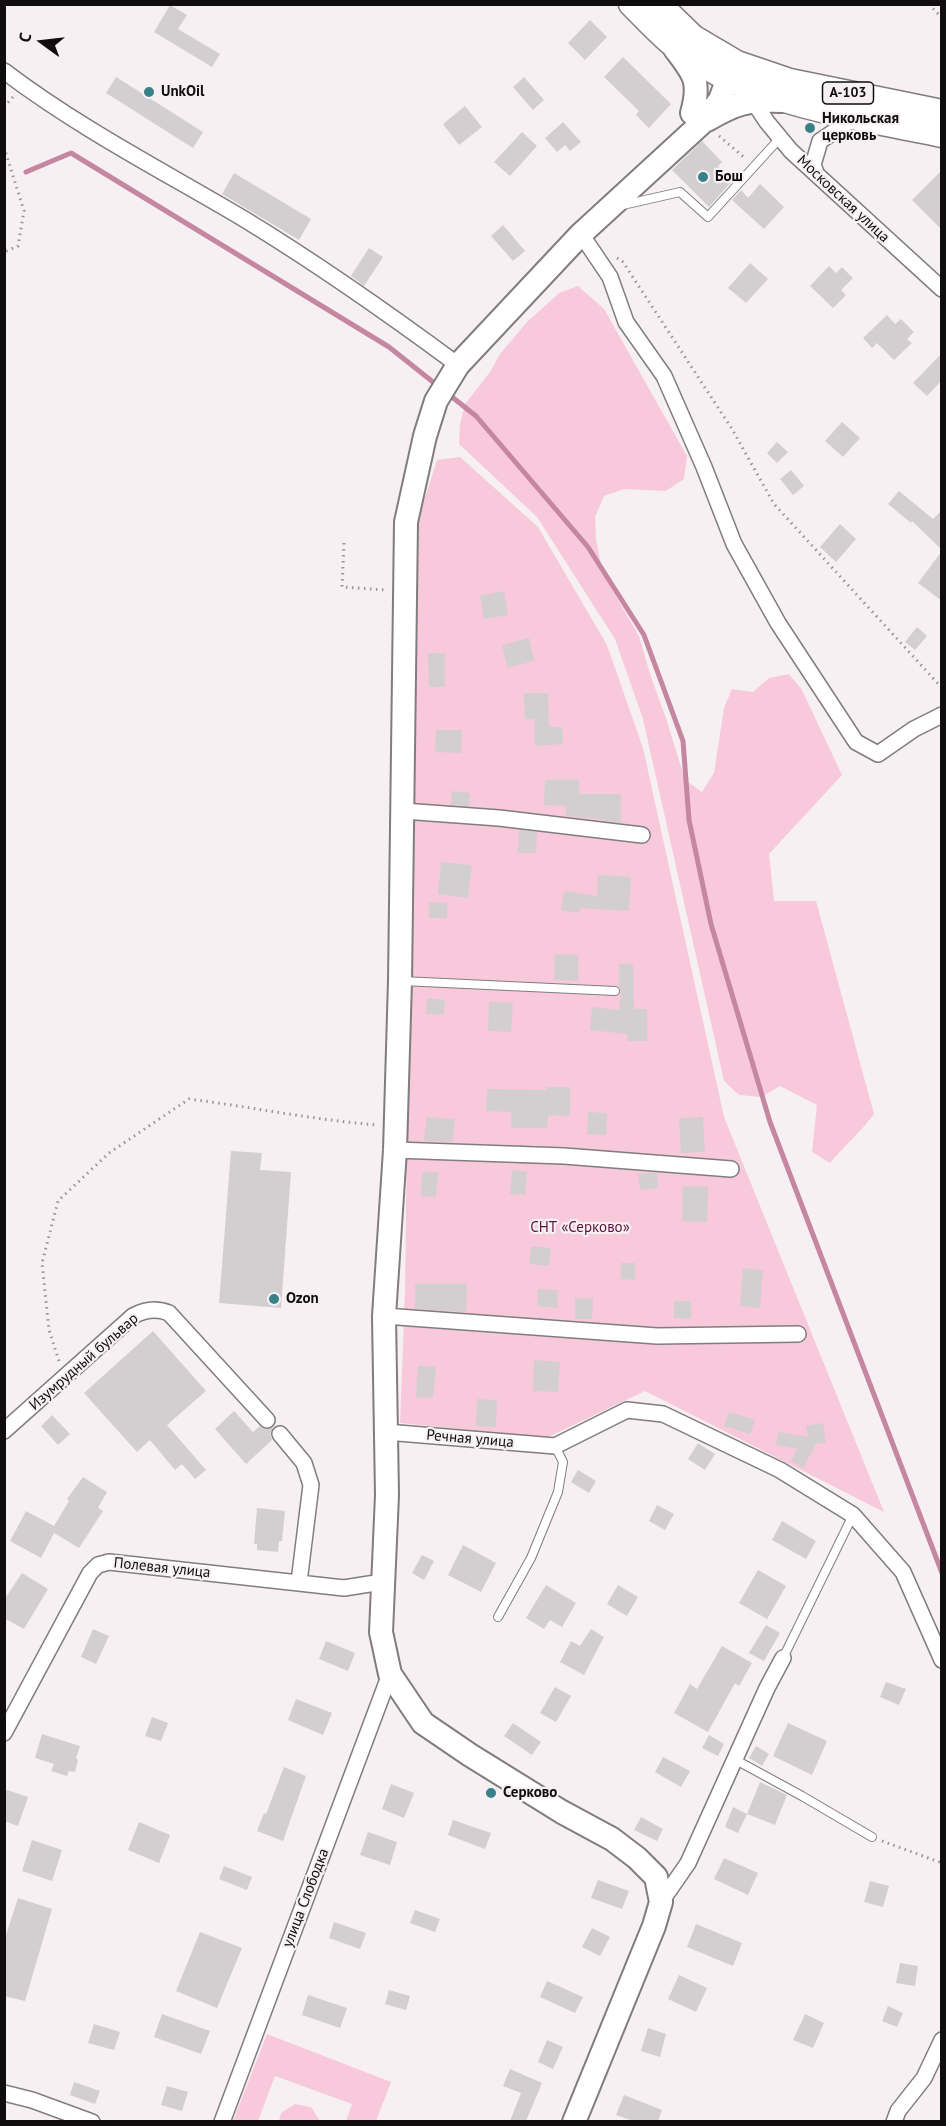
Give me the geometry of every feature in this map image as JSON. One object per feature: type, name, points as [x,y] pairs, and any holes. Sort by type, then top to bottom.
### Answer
[{"type":"main road","name":"Московская улица","points":[[631,4],[672,44],[730,76]]},
{"type":"main road","name":"Московская улица","points":[[659,4],[730,76]]},
{"type":"main road","points":[[672,44],[692,73],[703,122]]},
{"type":"main road","name":"А-103","points":[[942,112],[790,81],[737,63],[730,76],[790,101],[942,135]]},
{"type":"main road","points":[[703,122],[730,76]]},
{"type":"main road","points":[[574,2121],[650,1936],[661,1902],[656,1877],[637,1858],[612,1839],[562,1812],[423,1723],[390,1674],[381,1632],[387,1495],[384,1316],[395,1150],[400,981],[406,522],[425,435],[447,383],[581,234],[703,122],[729,107],[744,102],[730,76]]},
{"type":"street","points":[[4,70],[95,134],[245,220],[367,298],[447,383]]},
{"type":"street","name":"Московская улица","points":[[730,76],[780,138],[817,175],[942,289]]},
{"type":"street","points":[[817,175],[813,165],[820,141],[856,117]]},
{"type":"street","points":[[581,234],[610,277],[626,322],[664,376],[704,467],[734,544],[778,623],[856,742],[878,754],[914,729],[942,715]]},
{"type":"street","points":[[403,811],[499,819],[642,836]]},
{"type":"street","points":[[395,1150],[564,1156],[731,1169]]},
{"type":"street","name":"Изумрудный бульвар","points":[[4,1431],[133,1316],[141,1312],[162,1310],[169,1313],[267,1420]]},
{"type":"street","points":[[384,1316],[657,1336],[798,1334]]},
{"type":"street","points":[[555,1446],[627,1410],[663,1414],[780,1470],[853,1515],[903,1572],[942,1660]]},
{"type":"street","name":"Речная улица","points":[[386,1432],[555,1446]]},
{"type":"street","points":[[280,1434],[304,1463],[311,1485],[299,1582]]},
{"type":"street","name":"Полевая улица","points":[[4,1733],[90,1573],[98,1565],[109,1562],[344,1588],[382,1582]]},
{"type":"street","points":[[661,1902],[688,1863],[734,1759],[783,1658]]},
{"type":"street","name":"улица Слободка","points":[[222,2121],[390,1674]]},
{"type":"street","points":[[894,2121],[898,2111],[924,2078],[942,2040]]},
{"type":"street","points":[[4,2094],[32,2100],[92,2121]]},
{"type":"lane","points":[[609,208],[680,192],[708,217],[780,138]]},
{"type":"lane","points":[[400,981],[615,991]]},
{"type":"lane","points":[[498,1617],[531,1558],[558,1492],[563,1462],[555,1446]]},
{"type":"lane","points":[[783,1658],[853,1515]]},
{"type":"lane","points":[[734,1759],[872,1837]]},
{"type":"path","points":[[929,4],[942,18]]},
{"type":"path","points":[[703,122],[754,166]]},
{"type":"path","points":[[4,147],[24,211],[18,246],[4,252]]},
{"type":"path","points":[[615,257],[623,262],[726,419],[774,504],[942,687]]},
{"type":"path","points":[[344,543],[342,587],[406,591]]},
{"type":"path","points":[[65,1377],[49,1330],[42,1263],[57,1201],[109,1153],[189,1100],[251,1107],[329,1121],[396,1126]]},
{"type":"path","points":[[872,1837],[942,1863]]},
{"type":"green space","points":[[578,286],[604,309],[687,456],[684,479],[666,491],[624,489],[604,496],[595,517],[596,539],[607,581],[639,636],[685,780],[702,792],[714,773],[724,708],[732,689],[753,692],[769,678],[789,674],[802,690],[842,775],[769,854],[774,901],[816,901],[874,1114],[830,1163],[812,1152],[817,1105],[780,1086],[761,1097],[739,1095],[724,1081],[643,719],[615,639],[537,517],[459,444],[460,424],[465,404],[490,372],[500,354],[527,322],[559,293]]},
{"type":"green space","name":"СНТ «Серково»","points":[[460,457],[538,527],[607,645],[643,748],[724,1117],[884,1512],[645,1391],[546,1438],[400,1423],[405,1292],[411,788],[418,520],[437,460]]},
{"type":"green space","points":[[267,2034],[391,2082],[376,2121],[346,2121],[352,2104],[275,2076],[258,2121],[233,2121]]},
{"type":"green space","points":[[295,2104],[311,2107],[320,2121],[279,2121],[281,2113]]},
{"type":"building","points":[[170,5],[187,15],[178,29],[220,54],[212,67],[154,32]]},
{"type":"building","points":[[590,20],[607,37],[585,60],[568,43]]},
{"type":"building","points":[[623,57],[671,104],[649,128],[636,115],[639,111],[604,77]]},
{"type":"building","points":[[116,77],[203,132],[193,148],[106,93]]},
{"type":"building","points":[[524,77],[544,100],[533,110],[513,87]]},
{"type":"building","points":[[465,106],[482,127],[459,145],[443,124]]},
{"type":"building","points":[[563,122],[581,142],[570,151],[565,145],[557,152],[545,138]]},
{"type":"building","points":[[522,132],[537,146],[510,176],[494,162]]},
{"type":"building","name":"Бош","points":[[702,141],[722,162],[718,166],[732,181],[709,207],[672,170]]},
{"type":"building","points":[[942,170],[942,230],[912,200]]},
{"type":"building","points":[[234,173],[311,219],[299,240],[222,194]]},
{"type":"building","points":[[760,184],[784,207],[764,229],[732,200],[741,190],[748,198]]},
{"type":"building","points":[[503,225],[525,251],[513,261],[491,236]]},
{"type":"building","points":[[369,248],[383,257],[364,286],[351,276]]},
{"type":"building","points":[[750,263],[768,279],[746,303],[728,288]]},
{"type":"building","points":[[829,266],[836,273],[842,267],[853,278],[841,290],[846,295],[833,308],[810,286]]},
{"type":"building","points":[[887,315],[895,324],[901,319],[914,332],[907,339],[912,343],[894,360],[877,343],[872,348],[863,338]]},
{"type":"building","points":[[942,353],[942,380],[927,396],[913,383]]},
{"type":"building","points":[[842,422],[860,438],[843,457],[825,441]]},
{"type":"building","points":[[777,442],[788,452],[777,463],[767,453]]},
{"type":"building","points":[[791,470],[804,486],[793,495],[780,479]]},
{"type":"building","points":[[899,491],[933,519],[942,510],[942,550],[912,521],[911,523],[888,504]]},
{"type":"building","points":[[840,524],[856,539],[836,562],[820,547]]},
{"type":"building","points":[[942,551],[942,601],[918,583]]},
{"type":"building","points":[[504,591],[508,615],[484,619],[480,596]]},
{"type":"building","points":[[917,627],[927,636],[915,650],[905,642]]},
{"type":"building","points":[[529,638],[534,661],[508,668],[502,645]]},
{"type":"building","points":[[428,653],[445,653],[445,687],[429,687]]},
{"type":"building","points":[[524,693],[548,693],[549,727],[562,727],[563,744],[535,746],[534,719],[525,719]]},
{"type":"building","points":[[436,730],[462,730],[461,753],[435,752]]},
{"type":"building","points":[[545,780],[579,780],[579,794],[621,794],[621,823],[566,816],[566,806],[544,805]]},
{"type":"building","points":[[452,791],[470,793],[469,806],[451,805]]},
{"type":"building","points":[[519,830],[537,832],[536,853],[518,853]]},
{"type":"building","points":[[441,862],[472,865],[468,898],[438,894]]},
{"type":"building","points":[[598,875],[631,877],[629,911],[580,908],[579,913],[561,910],[564,891],[597,896]]},
{"type":"building","points":[[429,902],[447,903],[447,918],[429,918]]},
{"type":"building","points":[[555,954],[578,955],[578,981],[554,980]]},
{"type":"building","points":[[619,964],[633,964],[634,1009],[647,1009],[647,1041],[627,1041],[627,1034],[590,1030],[592,1007],[619,1010],[621,991]]},
{"type":"building","points":[[427,998],[445,1000],[444,1015],[426,1014]]},
{"type":"building","points":[[489,1002],[513,1003],[511,1032],[488,1031]]},
{"type":"building","points":[[546,1087],[570,1087],[570,1116],[548,1115],[547,1128],[511,1128],[511,1112],[486,1111],[487,1089],[546,1090]]},
{"type":"building","points":[[588,1112],[607,1113],[606,1135],[587,1134]]},
{"type":"building","points":[[427,1117],[455,1119],[452,1142],[424,1141]]},
{"type":"building","points":[[703,1117],[705,1152],[681,1153],[679,1118]]},
{"type":"building","points":[[231,1151],[262,1153],[260,1170],[291,1172],[281,1308],[219,1303]]},
{"type":"building","points":[[512,1170],[527,1172],[525,1195],[510,1194]]},
{"type":"building","points":[[422,1172],[438,1172],[436,1197],[421,1196]]},
{"type":"building","points":[[657,1173],[658,1188],[640,1190],[638,1174]]},
{"type":"building","points":[[683,1186],[708,1187],[707,1222],[682,1221]]},
{"type":"building","points":[[531,1246],[551,1248],[549,1266],[529,1264]]},
{"type":"building","points":[[621,1263],[635,1263],[635,1280],[621,1279]]},
{"type":"building","points":[[743,1268],[763,1270],[760,1308],[740,1306]]},
{"type":"building","points":[[415,1284],[467,1284],[466,1312],[415,1309]]},
{"type":"building","points":[[538,1289],[558,1290],[557,1308],[537,1306]]},
{"type":"building","points":[[575,1298],[593,1299],[592,1319],[575,1319]]},
{"type":"building","points":[[674,1301],[691,1301],[691,1319],[674,1318]]},
{"type":"building","points":[[153,1331],[206,1391],[167,1425],[206,1470],[195,1479],[182,1464],[175,1470],[150,1440],[137,1452],[84,1393]]},
{"type":"building","points":[[534,1360],[560,1362],[558,1392],[533,1391]]},
{"type":"building","points":[[418,1366],[436,1367],[433,1398],[416,1397]]},
{"type":"building","points":[[477,1399],[497,1400],[496,1427],[476,1426]]},
{"type":"building","points":[[234,1411],[253,1432],[260,1426],[265,1429],[273,1428],[270,1435],[272,1440],[246,1464],[215,1429]]},
{"type":"building","points":[[729,1412],[755,1420],[750,1434],[724,1426]]},
{"type":"building","points":[[52,1415],[70,1434],[58,1445],[41,1426]]},
{"type":"building","points":[[823,1423],[826,1442],[816,1444],[803,1468],[791,1461],[797,1449],[776,1445],[778,1432],[808,1437],[806,1426]]},
{"type":"building","points":[[698,1443],[715,1454],[705,1470],[688,1459]]},
{"type":"building","points":[[578,1470],[596,1481],[589,1493],[571,1482]]},
{"type":"building","points":[[83,1477],[107,1492],[98,1508],[103,1511],[79,1548],[54,1533],[41,1558],[10,1541],[26,1511],[54,1526],[69,1501],[67,1499]]},
{"type":"building","points":[[657,1505],[674,1514],[665,1530],[649,1521]]},
{"type":"building","points":[[257,1508],[285,1511],[282,1541],[279,1541],[278,1552],[257,1550],[257,1544],[254,1544]]},
{"type":"building","points":[[782,1521],[816,1541],[806,1559],[772,1540]]},
{"type":"building","points":[[463,1545],[496,1563],[481,1592],[448,1575]]},
{"type":"building","points":[[422,1555],[434,1561],[424,1580],[412,1573]]},
{"type":"building","points":[[758,1570],[786,1586],[767,1619],[739,1603]]},
{"type":"building","points":[[22,1573],[48,1589],[24,1629],[4,1618],[4,1600]]},
{"type":"building","points":[[546,1585],[576,1603],[562,1627],[550,1620],[544,1629],[526,1618]]},
{"type":"building","points":[[618,1585],[638,1597],[627,1616],[607,1604]]},
{"type":"building","points":[[766,1625],[780,1633],[764,1661],[749,1653]]},
{"type":"building","points":[[93,1629],[109,1636],[96,1664],[81,1657]]},
{"type":"building","points":[[591,1629],[604,1637],[584,1675],[560,1662],[571,1641],[580,1646]]},
{"type":"building","points":[[326,1641],[355,1653],[348,1671],[319,1659]]},
{"type":"building","points":[[722,1646],[752,1663],[739,1686],[735,1683],[708,1732],[674,1713],[690,1684],[697,1689]]},
{"type":"building","points":[[886,1682],[906,1689],[899,1705],[880,1697]]},
{"type":"building","points":[[555,1687],[571,1696],[556,1722],[540,1713]]},
{"type":"building","points":[[296,1699],[332,1713],[323,1735],[288,1720]]},
{"type":"building","points":[[152,1717],[168,1723],[161,1741],[145,1736]]},
{"type":"building","points":[[513,1723],[541,1742],[532,1755],[504,1736]]},
{"type":"building","points":[[788,1723],[827,1741],[812,1775],[773,1756]]},
{"type":"building","points":[[42,1734],[80,1746],[75,1772],[69,1771],[67,1776],[51,1771],[54,1764],[35,1758]]},
{"type":"building","points":[[709,1735],[724,1744],[718,1756],[702,1748]]},
{"type":"building","points":[[756,1746],[769,1754],[762,1766],[749,1758]]},
{"type":"building","points":[[663,1757],[690,1771],[681,1787],[655,1772]]},
{"type":"building","points":[[284,1767],[306,1776],[283,1841],[257,1831]]},
{"type":"building","points":[[760,1782],[787,1795],[775,1825],[747,1814]]},
{"type":"building","points":[[391,1784],[414,1793],[404,1818],[382,1809]]},
{"type":"building","points":[[4,1789],[28,1797],[18,1826],[4,1821]]},
{"type":"building","points":[[733,1807],[747,1814],[738,1833],[725,1827]]},
{"type":"building","points":[[641,1817],[663,1829],[657,1841],[634,1830]]},
{"type":"building","points":[[453,1820],[491,1833],[485,1849],[448,1835]]},
{"type":"building","points":[[139,1822],[170,1835],[159,1863],[128,1850]]},
{"type":"building","points":[[368,1832],[397,1842],[390,1865],[360,1855]]},
{"type":"building","points":[[32,1840],[62,1850],[52,1881],[22,1871]]},
{"type":"building","points":[[724,1858],[758,1873],[748,1895],[714,1879]]},
{"type":"building","points":[[224,1866],[252,1877],[247,1890],[219,1879]]},
{"type":"building","points":[[598,1880],[629,1891],[622,1909],[591,1898]]},
{"type":"building","points":[[870,1881],[889,1886],[883,1907],[864,1902]]},
{"type":"building","points":[[18,1898],[52,1909],[25,2001],[4,1996],[4,1941]]},
{"type":"building","points":[[415,1910],[440,1919],[435,1932],[410,1923]]},
{"type":"building","points":[[334,1922],[366,1933],[360,1949],[329,1938]]},
{"type":"building","points":[[696,1924],[742,1943],[733,1966],[687,1947]]},
{"type":"building","points":[[592,1928],[610,1937],[600,1956],[582,1947]]},
{"type":"building","points":[[200,1932],[242,1948],[217,2008],[176,1991]]},
{"type":"building","points":[[900,1963],[918,1966],[915,1986],[896,1983]]},
{"type":"building","points":[[679,1975],[707,1988],[696,2012],[668,1999]]},
{"type":"building","points":[[547,1981],[583,1997],[575,2013],[540,1997]]},
{"type":"building","points":[[389,1990],[410,1996],[406,2010],[385,2004]]},
{"type":"building","points":[[308,1995],[347,2008],[340,2028],[302,2015]]},
{"type":"building","points":[[888,2006],[903,2013],[897,2027],[882,2021]]},
{"type":"building","points":[[162,2014],[210,2031],[201,2054],[154,2037]]},
{"type":"building","points":[[805,2014],[824,2023],[813,2048],[793,2040]]},
{"type":"building","points":[[94,2024],[120,2032],[114,2050],[88,2043]]},
{"type":"building","points":[[648,2028],[666,2034],[660,2057],[641,2051]]},
{"type":"building","points":[[547,2040],[563,2047],[553,2069],[538,2062]]},
{"type":"building","points":[[510,2069],[542,2083],[526,2121],[510,2121],[521,2093],[503,2086]]},
{"type":"building","points":[[74,2082],[100,2091],[95,2104],[70,2095]]},
{"type":"building","points":[[167,2086],[188,2092],[182,2111],[161,2105]]},
{"type":"building","points":[[624,2095],[662,2110],[658,2121],[633,2121],[616,2115]]},
{"type":"waterway","points":[[26,172],[71,153],[389,347],[438,386]]},
{"type":"waterway","points":[[447,393],[476,416],[588,547],[644,635],[683,741],[689,820],[711,924],[770,1122],[942,1573]]},
{"type":"place","name":"UnkOil","points":[[149,92]]},
{"type":"place","name":"Никольская церковь","points":[[810,128]]},
{"type":"place","name":"Бош","points":[[703,177]]},
{"type":"place","name":"Ozon","points":[[274,1299]]},
{"type":"place","name":"Серково","points":[[491,1793]]}]
